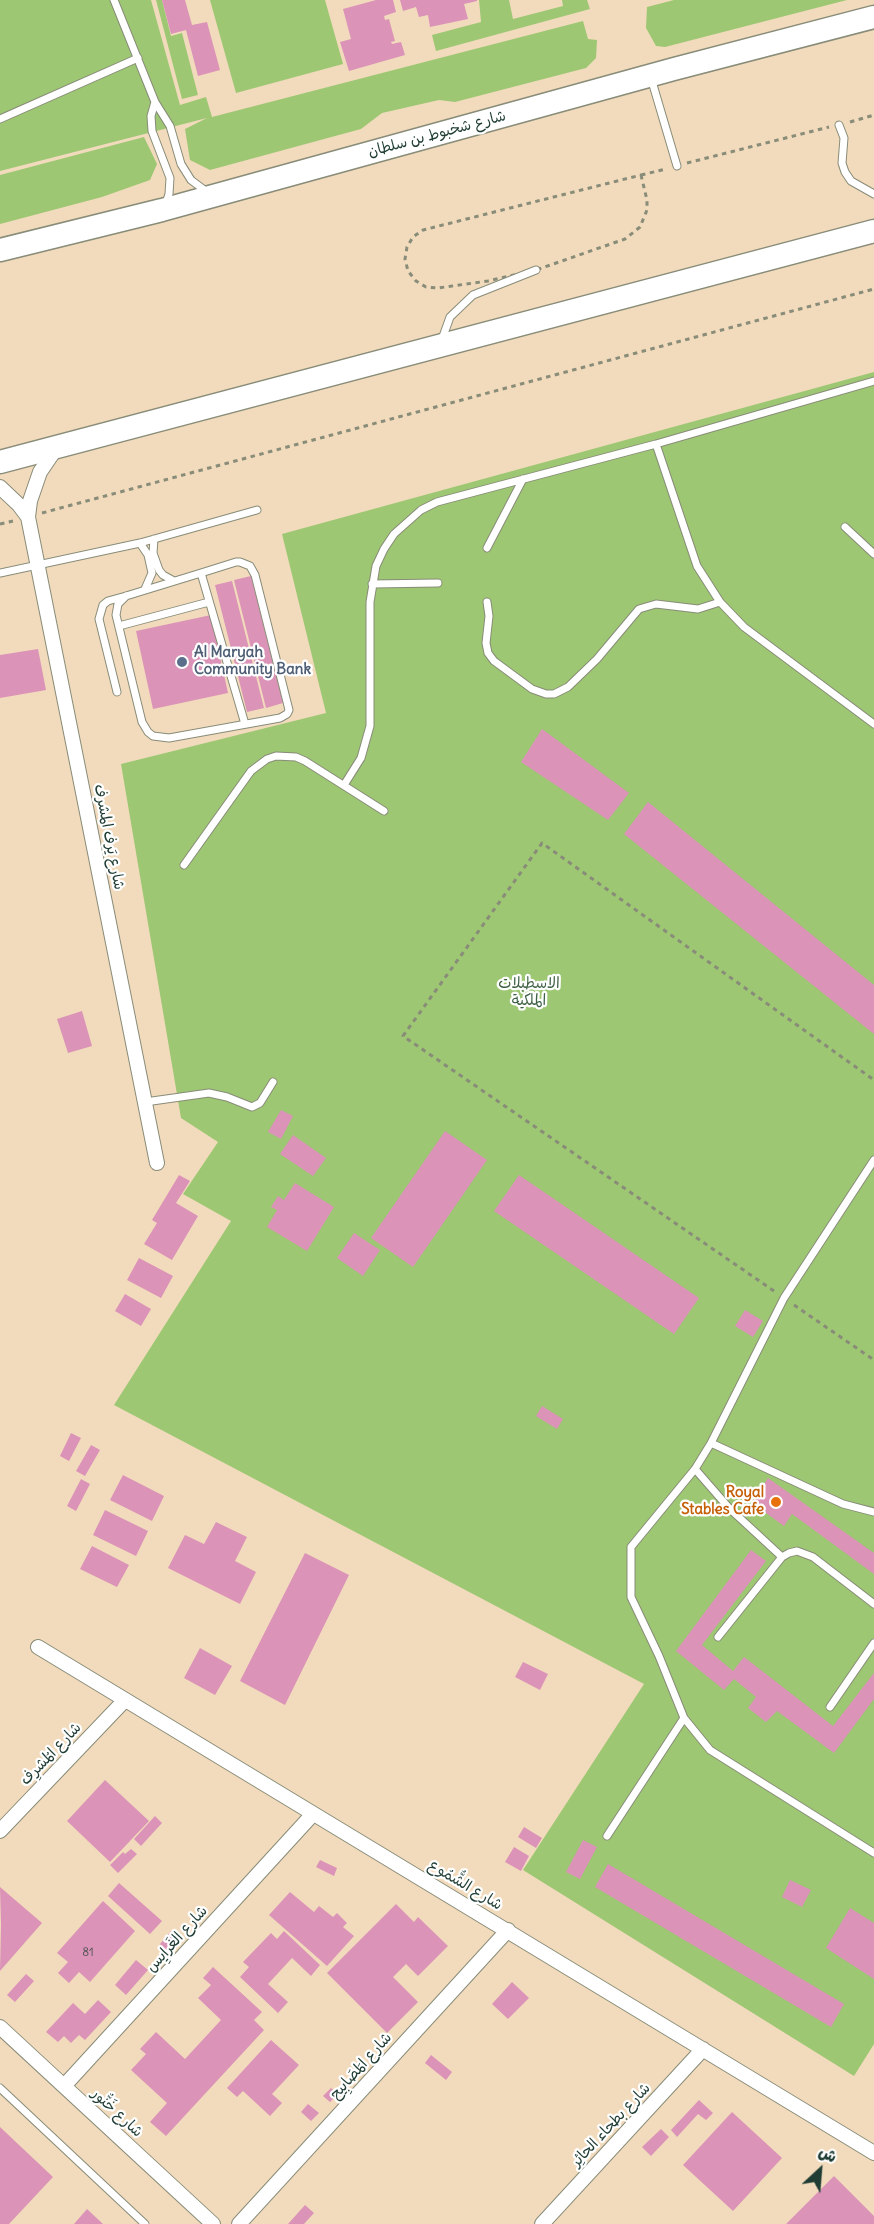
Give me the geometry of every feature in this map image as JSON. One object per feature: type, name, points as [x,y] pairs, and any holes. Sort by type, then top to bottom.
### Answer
[{"type":"main road","name":"شارع شخبوط بن سلطان","points":[[0,250],[162,210],[213,194],[874,16]]},
{"type":"main road","points":[[0,462],[874,231]]},
{"type":"street","name":"شارع يَرف المشرف","points":[[57,447],[37,479],[28,517],[157,1163]]},
{"type":"street","name":"شارع يَرف المشرف","points":[[0,487],[14,499],[28,517]]},
{"type":"street","name":"شارع الشُّمُوع","points":[[38,1647],[874,2153]]},
{"type":"street","name":"شارع المُشرِف","points":[[0,1831],[125,1700]]},
{"type":"street","name":"شارع الغَرايِس","points":[[64,2086],[314,1814]]},
{"type":"street","name":"شارع المَصَابِيح","points":[[239,2224],[507,1930]]},
{"type":"street","name":"شارع خَنُّور","points":[[0,2026],[213,2224]]},
{"type":"street","name":"شارع بطحاء الحائِر","points":[[543,2224],[703,2049]]},
{"type":"lane","points":[[114,0],[155,102],[167,120],[185,173],[197,186],[213,194]]},
{"type":"lane","points":[[0,119],[138,58]]},
{"type":"lane","points":[[650,76],[677,166]]},
{"type":"lane","points":[[155,102],[151,116],[152,130],[170,178],[169,194],[162,210]]},
{"type":"lane","points":[[839,125],[844,138],[845,172],[851,181],[874,194]]},
{"type":"lane","points":[[439,346],[450,317],[473,295],[536,270]]},
{"type":"lane","points":[[344,785],[361,758],[370,726],[372,584],[376,566],[394,534],[421,510],[437,502],[656,444],[874,381]]},
{"type":"lane","points":[[656,444],[693,556],[707,585],[720,602],[744,627],[874,724]]},
{"type":"lane","points":[[487,548],[523,479]]},
{"type":"lane","points":[[0,573],[140,543],[257,510]]},
{"type":"lane","points":[[845,527],[874,554]]},
{"type":"lane","points":[[154,539],[153,553],[159,570],[174,581]]},
{"type":"lane","points":[[140,543],[148,555],[152,573],[145,590]]},
{"type":"lane","points":[[117,692],[102,635],[99,613],[103,605],[108,601],[240,562],[250,566],[255,575],[289,710],[280,718],[169,738],[158,738],[148,732],[142,722],[116,609],[121,599],[126,596]]},
{"type":"lane","points":[[201,573],[245,724]]},
{"type":"lane","points":[[372,584],[438,583]]},
{"type":"lane","points":[[119,626],[210,602]]},
{"type":"lane","points":[[488,602],[486,643],[488,653],[494,661],[532,689],[554,694],[567,687],[597,659],[639,609],[656,604],[698,609],[720,602]]},
{"type":"lane","points":[[184,865],[251,771],[267,759],[276,756],[296,757],[384,810]]},
{"type":"lane","points":[[144,1102],[209,1093],[252,1107],[260,1103],[273,1082]]},
{"type":"lane","points":[[874,1160],[784,1298],[711,1443],[695,1469],[631,1546],[631,1597],[659,1656],[684,1718],[710,1750],[874,1853]]},
{"type":"lane","points":[[711,1443],[843,1504],[874,1512]]},
{"type":"lane","points":[[695,1469],[729,1508],[782,1557]]},
{"type":"lane","points":[[718,1637],[782,1557],[797,1551],[806,1553],[874,1604]]},
{"type":"lane","points":[[830,1707],[872,1652],[874,1643]]},
{"type":"lane","points":[[607,1836],[684,1718]]},
{"type":"lane","points":[[0,2088],[145,2224]]},
{"type":"path","points":[[641,175],[647,210],[640,227],[633,234],[584,255],[536,270],[488,281],[438,288],[426,287],[416,281],[408,271],[405,259],[407,247],[413,237],[423,230],[874,115]]},
{"type":"path","points":[[0,525],[874,289]]},
{"type":"path","points":[[874,1080],[543,843],[403,1036],[874,1360]]},
{"type":"green space","points":[[0,0],[151,0],[180,105],[206,97],[212,117],[583,21],[588,39],[597,40],[596,58],[586,68],[455,102],[439,100],[382,113],[361,129],[210,170],[190,160],[185,129],[207,118],[0,171]]},
{"type":"green space","points":[[156,0],[162,0],[171,36],[182,33],[198,95],[182,99]]},
{"type":"green space","points":[[210,0],[325,0],[343,64],[236,93]]},
{"type":"green space","points":[[479,0],[509,0],[513,19],[563,6],[562,0],[587,0],[590,9],[436,51],[432,35],[481,22]]},
{"type":"green space","points":[[674,0],[847,0],[665,47],[656,46],[646,28],[647,7]]},
{"type":"green space","points":[[144,137],[157,164],[150,180],[102,197],[0,224],[0,175]]},
{"type":"green space","name":"الاسطبلات الملكية","points":[[874,372],[874,2044],[854,2076],[523,1870],[644,1684],[114,1405],[231,1221],[183,1194],[218,1142],[181,1118],[121,764],[326,713],[282,534]]},
{"type":"building","points":[[162,0],[185,0],[192,25],[207,22],[220,70],[198,76],[186,30],[171,34]]},
{"type":"building","points":[[376,0],[393,0],[396,12],[384,16],[385,20],[389,19],[395,41],[391,42],[392,44],[401,42],[405,55],[349,71],[340,42],[351,39],[343,9]]},
{"type":"building","points":[[400,0],[477,1],[464,4],[468,19],[430,27],[428,15],[419,17],[416,7],[403,11]]},
{"type":"building","points":[[251,576],[283,703],[266,708],[234,580]]},
{"type":"building","points":[[232,581],[264,708],[247,712],[215,585]]},
{"type":"building","name":"Al Maryah Community Bank","points":[[211,615],[228,693],[153,709],[136,631]]},
{"type":"building","points":[[38,649],[46,690],[0,698],[0,655]]},
{"type":"building","points":[[542,729],[629,793],[608,820],[521,762]]},
{"type":"building","points":[[648,802],[874,985],[874,1034],[624,834]]},
{"type":"building","points":[[82,1011],[92,1046],[68,1053],[57,1019]]},
{"type":"building","points":[[281,1110],[293,1116],[281,1139],[268,1132]]},
{"type":"building","points":[[445,1131],[487,1160],[413,1267],[371,1238]]},
{"type":"building","points":[[293,1135],[326,1158],[313,1176],[280,1154]]},
{"type":"building","points":[[179,1175],[190,1181],[176,1203],[198,1216],[172,1260],[144,1244],[157,1223],[152,1220]]},
{"type":"building","points":[[519,1175],[699,1298],[674,1334],[494,1211]]},
{"type":"building","points":[[295,1183],[334,1207],[307,1251],[267,1227],[277,1210],[271,1207],[278,1196],[284,1200]]},
{"type":"building","points":[[354,1233],[380,1250],[363,1276],[337,1258]]},
{"type":"building","points":[[139,1258],[173,1276],[161,1298],[127,1280]]},
{"type":"building","points":[[125,1294],[151,1309],[141,1326],[115,1311]]},
{"type":"building","points":[[745,1310],[763,1321],[753,1337],[735,1326]]},
{"type":"building","points":[[542,1406],[563,1419],[557,1429],[536,1416]]},
{"type":"building","points":[[71,1433],[81,1438],[69,1461],[60,1456]]},
{"type":"building","points":[[91,1445],[100,1450],[85,1476],[76,1471]]},
{"type":"building","points":[[123,1475],[164,1496],[152,1521],[110,1500]]},
{"type":"building","points":[[768,1478],[874,1553],[874,1574],[792,1514],[784,1526],[752,1503]]},
{"type":"building","points":[[81,1479],[90,1484],[76,1511],[67,1506]]},
{"type":"building","points":[[105,1510],[148,1531],[136,1556],[93,1535]]},
{"type":"building","points":[[216,1522],[247,1537],[235,1561],[256,1572],[240,1604],[168,1568],[185,1535],[204,1544]]},
{"type":"building","points":[[92,1546],[129,1565],[117,1587],[80,1569]]},
{"type":"building","points":[[751,1550],[766,1561],[702,1645],[733,1671],[744,1657],[833,1726],[874,1673],[874,1699],[834,1753],[777,1711],[766,1722],[748,1708],[756,1697],[734,1679],[724,1690],[676,1651]]},
{"type":"building","points":[[305,1553],[349,1575],[285,1705],[240,1681]]},
{"type":"building","points":[[200,1648],[232,1666],[215,1695],[184,1678]]},
{"type":"building","points":[[523,1662],[548,1674],[540,1690],[515,1677]]},
{"type":"building","points":[[105,1780],[149,1821],[110,1862],[67,1821]]},
{"type":"building","points":[[155,1816],[162,1823],[141,1846],[134,1839]]},
{"type":"building","points":[[524,1827],[542,1838],[536,1848],[518,1837]]},
{"type":"building","points":[[583,1840],[597,1847],[580,1879],[566,1872]]},
{"type":"building","points":[[514,1847],[529,1856],[521,1871],[505,1862]]},
{"type":"building","points":[[131,1849],[137,1854],[118,1873],[110,1865],[123,1852],[125,1854]]},
{"type":"building","points":[[320,1860],[337,1868],[334,1876],[316,1867]]},
{"type":"building","points":[[608,1864],[844,2004],[831,2027],[595,1887]]},
{"type":"building","points":[[790,1880],[811,1890],[802,1907],[782,1897]]},
{"type":"building","points":[[119,1883],[162,1921],[150,1934],[108,1896]]},
{"type":"building","points":[[0,1887],[42,1923],[0,1971],[1,1925]]},
{"type":"building","points":[[290,1892],[314,1912],[319,1906],[333,1917],[337,1913],[347,1923],[343,1927],[354,1936],[327,1966],[269,1915]]},
{"type":"building","points":[[103,1901],[135,1931],[90,1982],[79,1972],[69,1983],[58,1973],[68,1962],[57,1953]]},
{"type":"building","points":[[396,1904],[414,1922],[418,1917],[448,1946],[418,1976],[406,1964],[393,1977],[418,2002],[387,2033],[327,1973]]},
{"type":"building","points":[[850,1908],[874,1923],[874,1979],[826,1948]]},
{"type":"building","points":[[171,1931],[181,1941],[169,1953],[160,1944]]},
{"type":"building","points":[[284,1931],[320,1965],[311,1976],[292,1958],[268,1984],[288,2002],[278,2013],[240,1977],[249,1967],[243,1962],[271,1933],[277,1939]]},
{"type":"building","points":[[136,1960],[148,1970],[126,1995],[115,1985]]},
{"type":"building","points":[[213,1967],[262,2012],[254,2020],[264,2030],[166,2136],[150,2122],[167,2103],[131,2070],[146,2054],[140,2049],[156,2032],[185,2059],[221,2020],[198,1998],[211,1985],[203,1978]]},
{"type":"building","points":[[26,1974],[34,1981],[15,2002],[7,1995]]},
{"type":"building","points":[[512,1982],[529,1998],[508,2019],[492,2004]]},
{"type":"building","points":[[98,2000],[111,2012],[85,2040],[79,2035],[71,2043],[64,2036],[58,2042],[46,2032],[73,2003],[85,2014]]},
{"type":"building","points":[[271,2040],[299,2065],[272,2094],[282,2103],[270,2116],[243,2091],[237,2097],[227,2088]]},
{"type":"building","points":[[431,2055],[452,2072],[446,2080],[425,2063]]},
{"type":"building","points":[[331,2088],[338,2094],[330,2102],[323,2096]]},
{"type":"building","points":[[699,2100],[713,2113],[706,2120],[698,2114],[677,2137],[671,2130]]},
{"type":"building","points":[[308,2104],[319,2113],[311,2121],[301,2112]]},
{"type":"building","points":[[732,2112],[782,2158],[733,2211],[683,2165]]},
{"type":"building","points":[[0,2127],[53,2177],[9,2224],[0,2224]]},
{"type":"building","points":[[661,2129],[669,2137],[651,2156],[642,2147]]},
{"type":"building","points":[[834,2176],[874,2216],[874,2224],[786,2224]]},
{"type":"building","points":[[305,2205],[314,2213],[304,2224],[288,2224]]},
{"type":"building","points":[[87,2209],[103,2224],[74,2224]]},
{"type":"place","name":"Al Maryah Community Bank","points":[[182,662]]},
{"type":"place","name":"Royal Stables Cafe","points":[[776,1502]]}]
